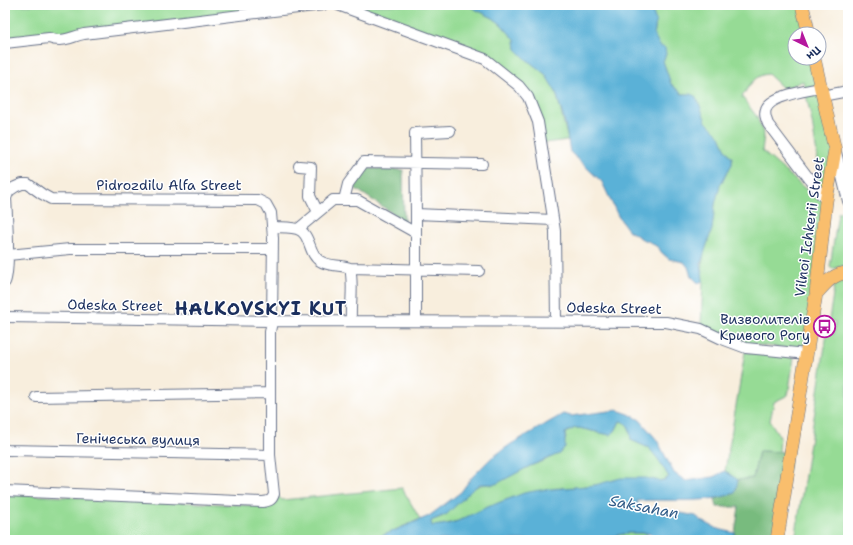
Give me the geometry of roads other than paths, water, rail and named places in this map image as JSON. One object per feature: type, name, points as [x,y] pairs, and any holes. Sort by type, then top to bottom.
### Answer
[{"type":"main road","points":[[802,5],[806,26]]},
{"type":"main road","name":"Vilnoi Ichkerii Street","points":[[777,540],[816,294],[826,201],[835,150],[816,66]]},
{"type":"main road","points":[[816,294],[829,279],[841,273],[848,273]]},
{"type":"street","points":[[5,44],[49,38],[64,40],[72,36],[84,34],[323,5]]},
{"type":"street","points":[[338,5],[485,59],[519,86],[528,97],[538,122],[555,231],[556,321]]},
{"type":"street","points":[[826,201],[771,129],[765,114],[766,108],[776,99],[821,92],[848,91]]},
{"type":"street","points":[[416,321],[415,132],[450,131]]},
{"type":"street","points":[[835,150],[848,201]]},
{"type":"street","points":[[344,200],[348,184],[364,162],[482,164]]},
{"type":"street","points":[[299,166],[311,167],[310,196],[318,212]]},
{"type":"street","name":"Pidrozdilu Alfa Street","points":[[5,491],[263,502],[270,501],[274,494],[270,455],[270,332],[272,320],[273,249],[271,213],[266,204],[258,200],[51,199],[34,187],[28,184],[22,184],[10,191],[6,198],[8,255]]},
{"type":"street","points":[[298,229],[333,200],[358,200],[416,233]]},
{"type":"street","points":[[416,214],[553,220]]},
{"type":"street","points":[[272,227],[298,229],[306,236],[310,248],[316,258],[321,262],[350,268],[479,271]]},
{"type":"street","points":[[5,282],[7,278],[8,255],[70,249],[273,249]]},
{"type":"street","points":[[350,268],[351,320]]},
{"type":"street","name":"Odeska Street","points":[[5,317],[666,322],[701,329],[746,348],[807,354]]},
{"type":"street","points":[[36,396],[270,393]]},
{"type":"street","name":"Генічеська вулиця","points":[[5,449],[270,455]]},
{"type":"water","points":[[467,5],[649,5],[651,7],[656,21],[654,36],[660,46],[665,48],[666,54],[663,61],[671,84],[682,94],[690,94],[695,96],[706,122],[720,136],[726,150],[732,158],[732,164],[720,185],[715,204],[712,229],[701,263],[703,281],[698,283],[691,276],[688,267],[684,262],[669,259],[661,252],[659,248],[628,230],[618,216],[602,182],[570,152],[565,123],[556,92],[545,74],[516,49],[515,40],[501,24],[493,18]]},
{"type":"water","points":[[617,410],[629,414],[640,420],[657,440],[674,473],[686,481],[713,477],[725,471],[738,480],[735,493],[723,497],[698,500],[637,501],[639,508],[642,511],[658,510],[665,514],[681,513],[696,516],[702,521],[718,529],[735,533],[734,540],[666,540],[647,533],[628,533],[592,540],[372,540],[429,516],[461,492],[471,478],[490,459],[511,444],[563,414],[571,416]],"holes":[[[620,421],[629,428],[631,440],[649,448],[669,477],[659,481],[646,478],[621,478],[595,485],[524,493],[485,508],[458,521],[432,526],[431,521],[447,514],[480,484],[496,484],[530,466],[559,454],[565,447],[565,433],[575,428],[579,428],[610,435],[615,431]]]},
{"type":"place","name":"Визволителів Кривого Рогу","points":[[825,327]]},
{"type":"district","name":"HALKOVSKYI KUT","points":[[261,309]]},
{"type":"water label","name":"Saksahan","points":[[644,507]]}]
